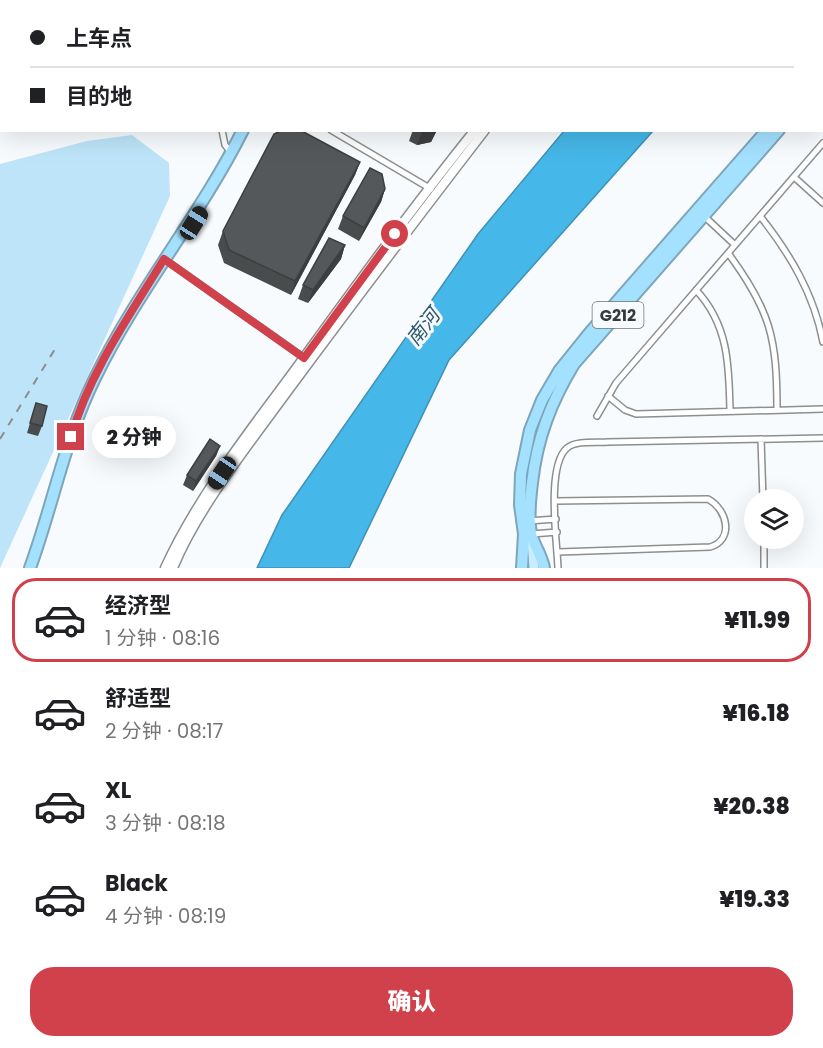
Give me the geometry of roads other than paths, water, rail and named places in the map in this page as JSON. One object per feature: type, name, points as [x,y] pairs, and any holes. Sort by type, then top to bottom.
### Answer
[{"type":"highway","points":[[166,261],[242,132]]},
{"type":"highway","points":[[30,568],[47,522],[77,416],[96,375],[136,305],[249,132]]},
{"type":"highway","name":"G212","points":[[528,534],[521,474],[531,430],[542,400],[559,371],[592,330],[765,132]]},
{"type":"highway","name":"G212","points":[[526,521],[535,453],[543,422],[555,394],[574,364],[777,132]]},
{"type":"highway","points":[[522,568],[528,534]]},
{"type":"highway","points":[[528,534],[544,568]]},
{"type":"main road","points":[[526,568],[528,534]]},
{"type":"main road","points":[[528,534],[534,568]]},
{"type":"street","points":[[222,132],[225,145],[231,152]]},
{"type":"street","points":[[334,132],[433,190]]},
{"type":"street","points":[[165,568],[196,512],[474,132]]},
{"type":"street","points":[[433,190],[483,132]]},
{"type":"street","points":[[597,416],[616,383],[823,143]]},
{"type":"street","points":[[794,177],[823,203]]},
{"type":"street","points":[[704,216],[735,245]]},
{"type":"street","points":[[760,216],[782,244],[800,274],[817,316],[823,342]]},
{"type":"street","points":[[728,253],[758,296],[768,319],[774,339],[777,410]]},
{"type":"street","points":[[166,261],[307,360]]},
{"type":"street","points":[[696,290],[712,311],[726,346],[730,411]]},
{"type":"street","points":[[173,568],[202,514],[307,360]]},
{"type":"street","points":[[609,396],[625,410],[636,414],[823,409]]},
{"type":"street","points":[[558,568],[555,477],[566,448],[575,444],[823,438]]},
{"type":"street","points":[[761,439],[763,489]]},
{"type":"street","points":[[555,501],[708,499],[715,503],[724,515],[725,538],[721,544],[710,548],[558,552]]},
{"type":"street","points":[[526,521],[556,519]]},
{"type":"street","points":[[528,534],[557,532]]},
{"type":"street","points":[[764,549],[764,568]]},
{"type":"water","name":"南河","points":[[563,132],[652,132],[449,360],[349,568],[257,568],[282,515],[478,234]]},
{"type":"railway","points":[[0,439],[55,349]]}]
